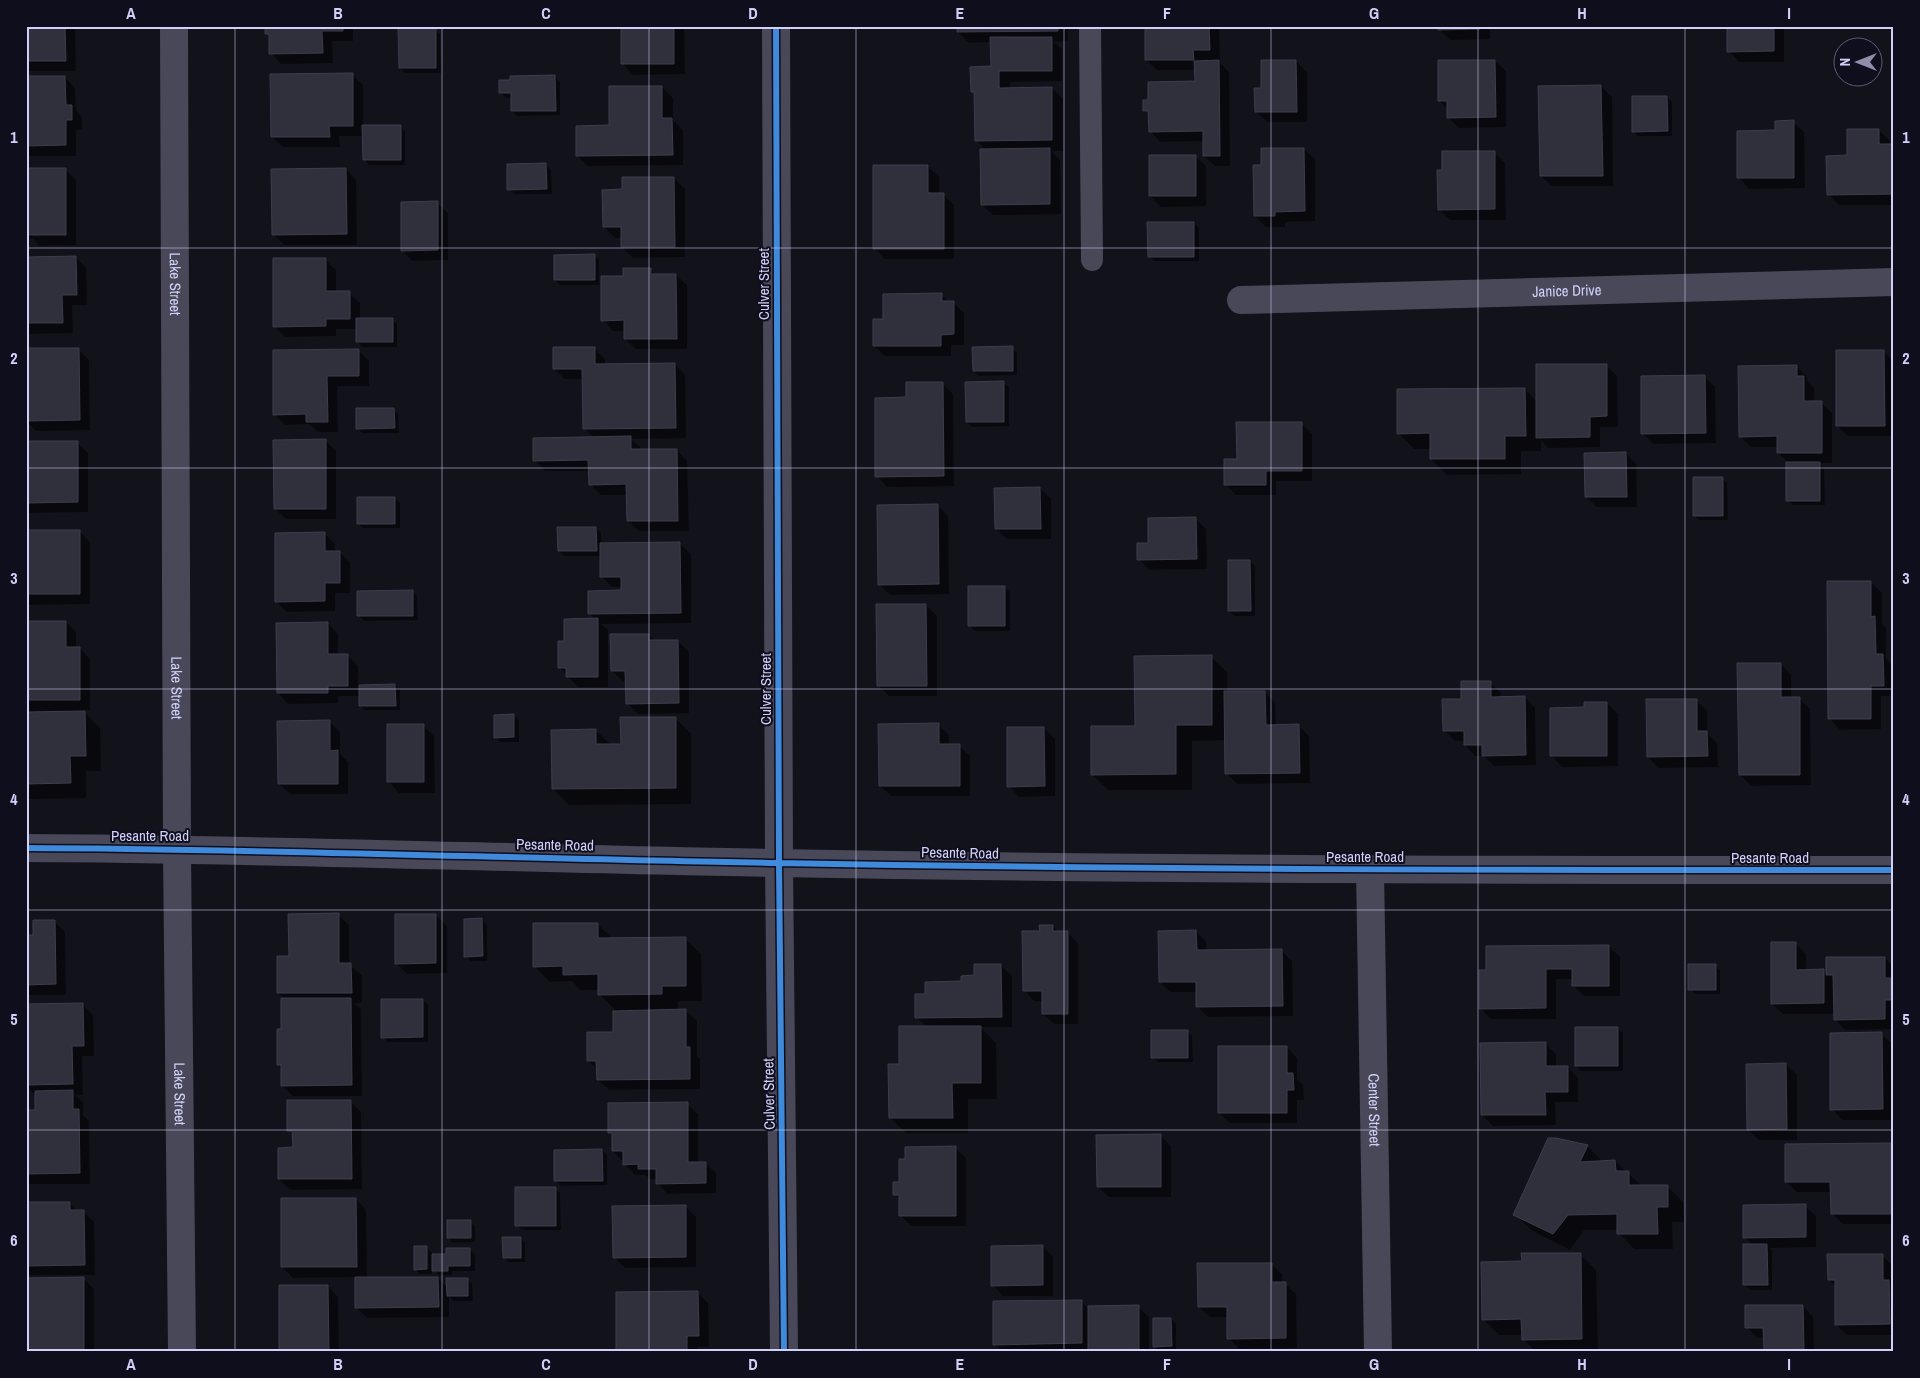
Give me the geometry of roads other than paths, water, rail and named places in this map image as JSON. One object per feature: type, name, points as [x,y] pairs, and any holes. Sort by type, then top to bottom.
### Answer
[{"type":"street","name":"Lake Street","points":[[174,26],[177,849],[182,1352]]},
{"type":"street","name":"Culver Street","points":[[776,26],[779,863],[784,1352]]},
{"type":"street","name":"Janice Drive","points":[[1241,300],[1894,282]]},
{"type":"street","name":"Pesante Road","points":[[26,848],[177,849],[779,863],[1370,869],[1894,870]]},
{"type":"street","name":"Center Street","points":[[1370,869],[1378,1352]]},
{"type":"lane","points":[[1090,26],[1092,260]]}]
